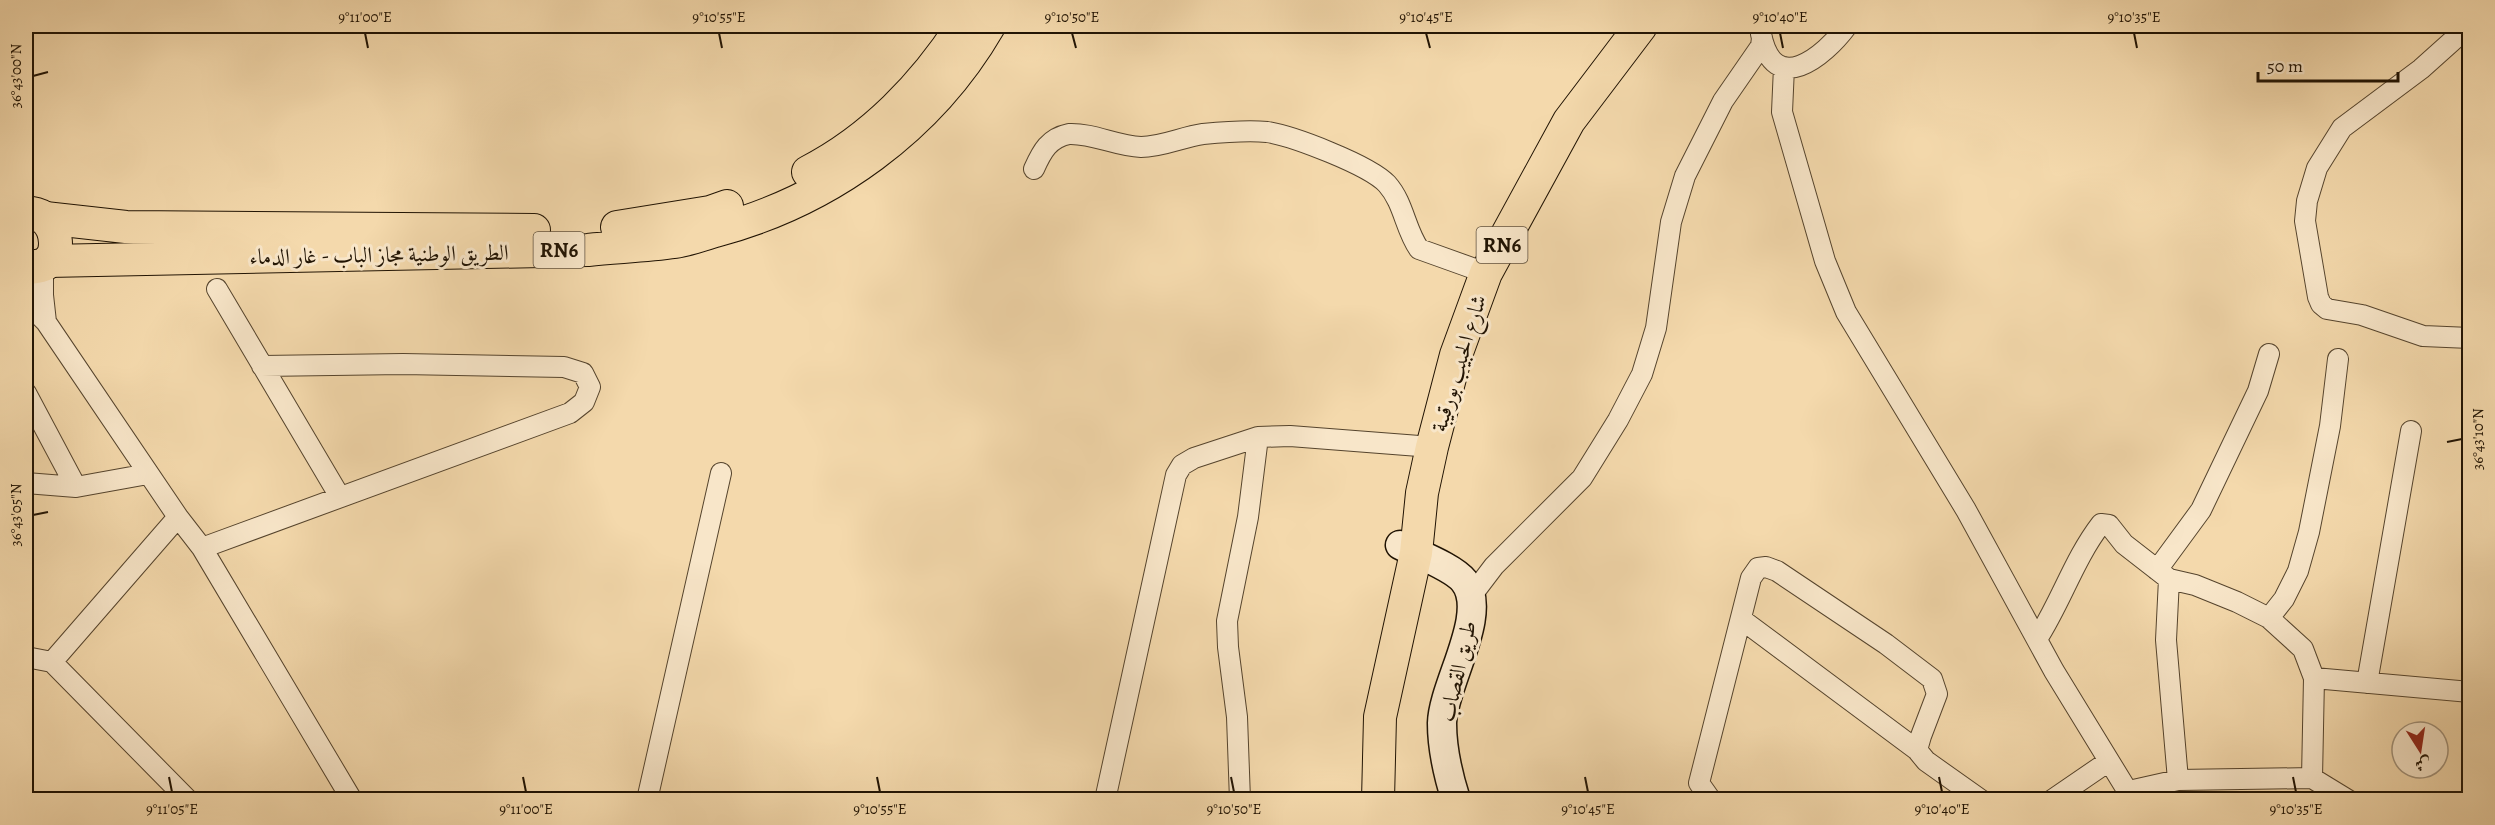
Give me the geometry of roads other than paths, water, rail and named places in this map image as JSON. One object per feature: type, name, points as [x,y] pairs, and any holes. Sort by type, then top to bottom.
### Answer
[{"type":"highway","name":"RN6","points":[[35,216],[52,228],[56,240],[54,252],[39,265]]},
{"type":"main road","name":"الطريق الوطنية مجاز الباب - غار الدماء","points":[[35,216],[126,227],[542,230],[632,226],[710,212],[769,192],[823,164],[869,132],[942,58],[962,26]]},
{"type":"main road","name":"الطريق الوطنية مجاز الباب - غار الدماء","points":[[39,265],[588,250],[676,242],[747,223],[813,194],[866,162],[911,124],[947,87],[977,47],[989,26]]},
{"type":"main road","name":"شارع الحبيب بورقيبة","points":[[1358,800],[1361,716],[1408,549],[1456,355],[1486,273],[1569,121],[1641,26]]},
{"type":"main road","name":"شارع الحبيب بورقيبة","points":[[1378,800],[1380,717],[1408,549]]},
{"type":"main road","name":"طريق القصاب","points":[[1408,549],[1456,574],[1464,581],[1472,595],[1468,633],[1453,675],[1442,721],[1444,756],[1456,800]]},
{"type":"street","points":[[1761,32],[1768,58],[1774,64],[1792,68],[1812,62],[1847,26]]},
{"type":"street","points":[[2469,26],[2421,69],[2342,128],[2317,168],[2307,201],[2305,221],[2318,297],[2320,304],[2327,309],[2362,315],[2423,336],[2469,338]]},
{"type":"street","points":[[1472,595],[1494,566],[1582,478],[1618,420],[1642,374],[1656,328],[1671,222],[1685,176],[1723,101],[1761,46],[1761,32]]},
{"type":"street","points":[[1784,67],[1782,112],[1787,133],[1825,261],[1846,312],[1966,510],[2037,639],[2131,795],[2178,780],[2312,778],[2348,800]]},
{"type":"street","points":[[1034,169],[1044,146],[1061,135],[1078,133],[1141,147],[1170,143],[1200,135],[1244,131],[1268,133],[1307,144],[1375,174],[1387,184],[1402,207],[1419,249],[1486,273]]},
{"type":"street","points":[[39,265],[46,322]]},
{"type":"street","points":[[217,289],[340,497]]},
{"type":"street","points":[[26,302],[46,322],[148,474],[202,548],[352,800]]},
{"type":"street","points":[[2178,780],[2166,640],[2163,574],[2201,510],[2258,391],[2269,354]]},
{"type":"street","points":[[2269,618],[2284,599],[2298,571],[2330,426],[2338,359]]},
{"type":"street","points":[[202,548],[570,413],[584,402],[590,387],[583,372],[564,367],[403,364],[262,366]]},
{"type":"street","points":[[26,393],[76,488]]},
{"type":"street","points":[[2367,683],[2411,431]]},
{"type":"street","points":[[1105,800],[1176,475],[1182,465],[1194,458],[1258,437],[1290,436],[1432,447]]},
{"type":"street","points":[[1240,800],[1237,717],[1227,621],[1248,517],[1258,437]]},
{"type":"street","points":[[647,800],[721,472]]},
{"type":"street","points":[[26,483],[76,488],[148,474]]},
{"type":"street","points":[[52,662],[178,517]]},
{"type":"street","points":[[2037,639],[2063,594],[2084,548],[2101,524],[2109,525],[2124,544],[2163,574],[2237,602],[2269,618],[2303,650],[2314,678],[2312,778]]},
{"type":"street","points":[[1711,800],[1699,783],[1751,578],[1758,568],[1766,567],[1777,571],[1886,644],[1932,679],[1937,694],[1920,736],[1917,750]]},
{"type":"street","points":[[1741,619],[1917,750],[1926,761],[1981,800]]},
{"type":"street","points":[[26,657],[52,662],[188,800]]},
{"type":"street","points":[[2314,678],[2469,692]]},
{"type":"street","points":[[2052,800],[2109,761]]}]
